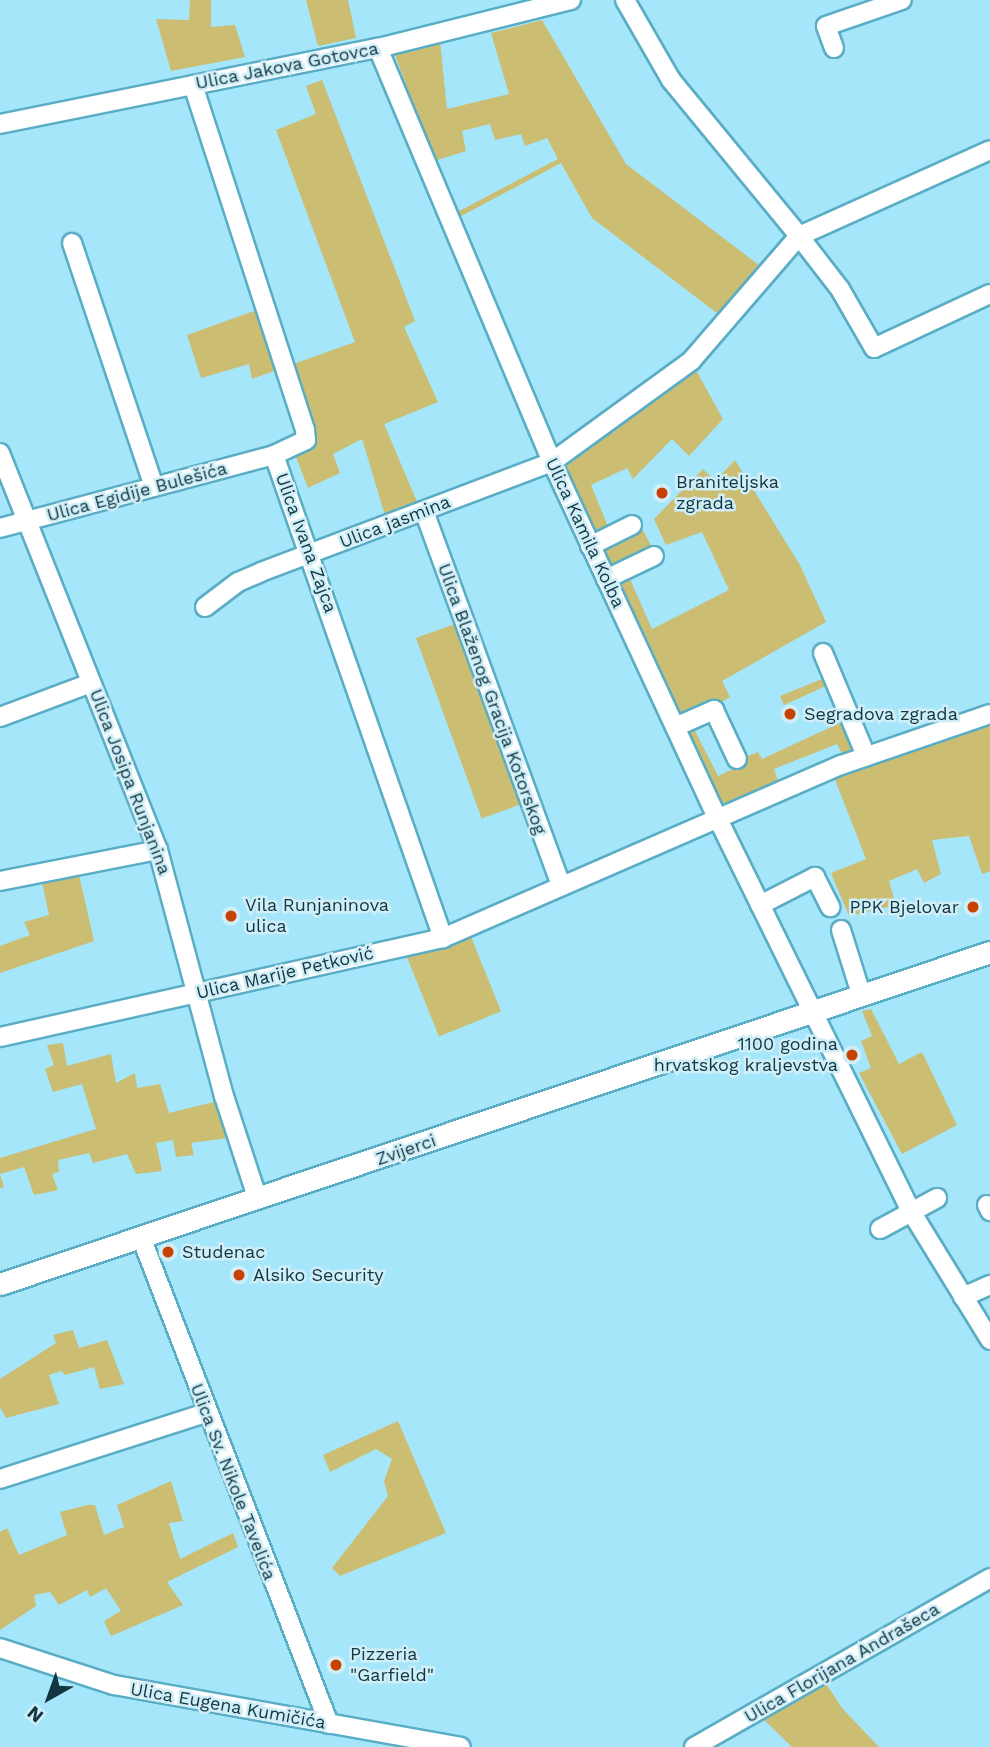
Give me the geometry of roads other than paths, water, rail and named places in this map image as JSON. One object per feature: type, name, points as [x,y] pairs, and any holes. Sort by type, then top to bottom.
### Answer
[{"type":"main road","name":"Zvijerci","points":[[0,1283],[258,1200],[811,1009],[990,952]]},
{"type":"street","name":"Ulica Jakova Gotovca","points":[[0,124],[378,48],[571,0]]},
{"type":"street","points":[[625,0],[671,79],[840,289],[874,348],[990,294]]},
{"type":"street","points":[[834,48],[826,26],[902,0]]},
{"type":"street","name":"Ulica Kamila Kolba","points":[[378,48],[552,462],[717,817],[911,1212],[990,1340]]},
{"type":"street","name":"Ulica Ivana Zajca","points":[[193,85],[305,430],[306,440],[274,455],[312,554],[443,938]]},
{"type":"street","points":[[799,236],[990,149]]},
{"type":"street","name":"Ulica jasmina","points":[[205,607],[238,582],[552,462],[607,426],[691,361],[799,236]]},
{"type":"street","points":[[72,243],[155,487]]},
{"type":"street","name":"Ulica Josipa Runjanina","points":[[0,453],[158,850],[224,1096],[258,1200]]},
{"type":"street","name":"Ulica Egidije Bulešića","points":[[0,528],[274,455]]},
{"type":"street","name":"Ulica Blaženog Gracija Kotorskog","points":[[424,511],[561,886]]},
{"type":"street","points":[[590,546],[632,526]]},
{"type":"street","points":[[606,579],[654,556]]},
{"type":"street","points":[[823,653],[866,756]]},
{"type":"street","points":[[0,717],[91,683]]},
{"type":"street","points":[[675,727],[714,710],[737,759]]},
{"type":"street","name":"Ulica Marije Petković","points":[[0,1037],[443,938],[717,817],[866,756],[990,714]]},
{"type":"street","points":[[0,881],[158,850]]},
{"type":"street","points":[[760,905],[815,877],[830,907]]},
{"type":"street","points":[[841,930],[861,994]]},
{"type":"street","points":[[880,1228],[937,1198]]},
{"type":"street","name":"Ulica Sv. Nikole Tavelića","points":[[141,1237],[206,1413],[329,1724]]},
{"type":"street","points":[[963,1297],[990,1285]]},
{"type":"street","points":[[0,1479],[206,1413]]},
{"type":"street","name":"Ulica Florijana Andrašeca","points":[[694,1747],[990,1578]]},
{"type":"street","name":"Ulica Eugena Kumičića","points":[[0,1648],[114,1685],[459,1747]]},
{"type":"place","name":"Braniteljska zgrada","points":[[662,493]]},
{"type":"place","name":"Segradova zgrada","points":[[790,714]]},
{"type":"place","name":"PPK Bjelovar","points":[[973,907]]},
{"type":"place","name":"Vila Runjaninova ulica","points":[[231,916]]},
{"type":"place","name":"1100 godina hrvatskog kraljevstva","points":[[852,1055]]},
{"type":"place","name":"Studenac","points":[[168,1252]]},
{"type":"place","name":"Alsiko Security","points":[[239,1275]]},
{"type":"place","name":"Pizzeria \"Garfield\"","points":[[336,1665]]}]
